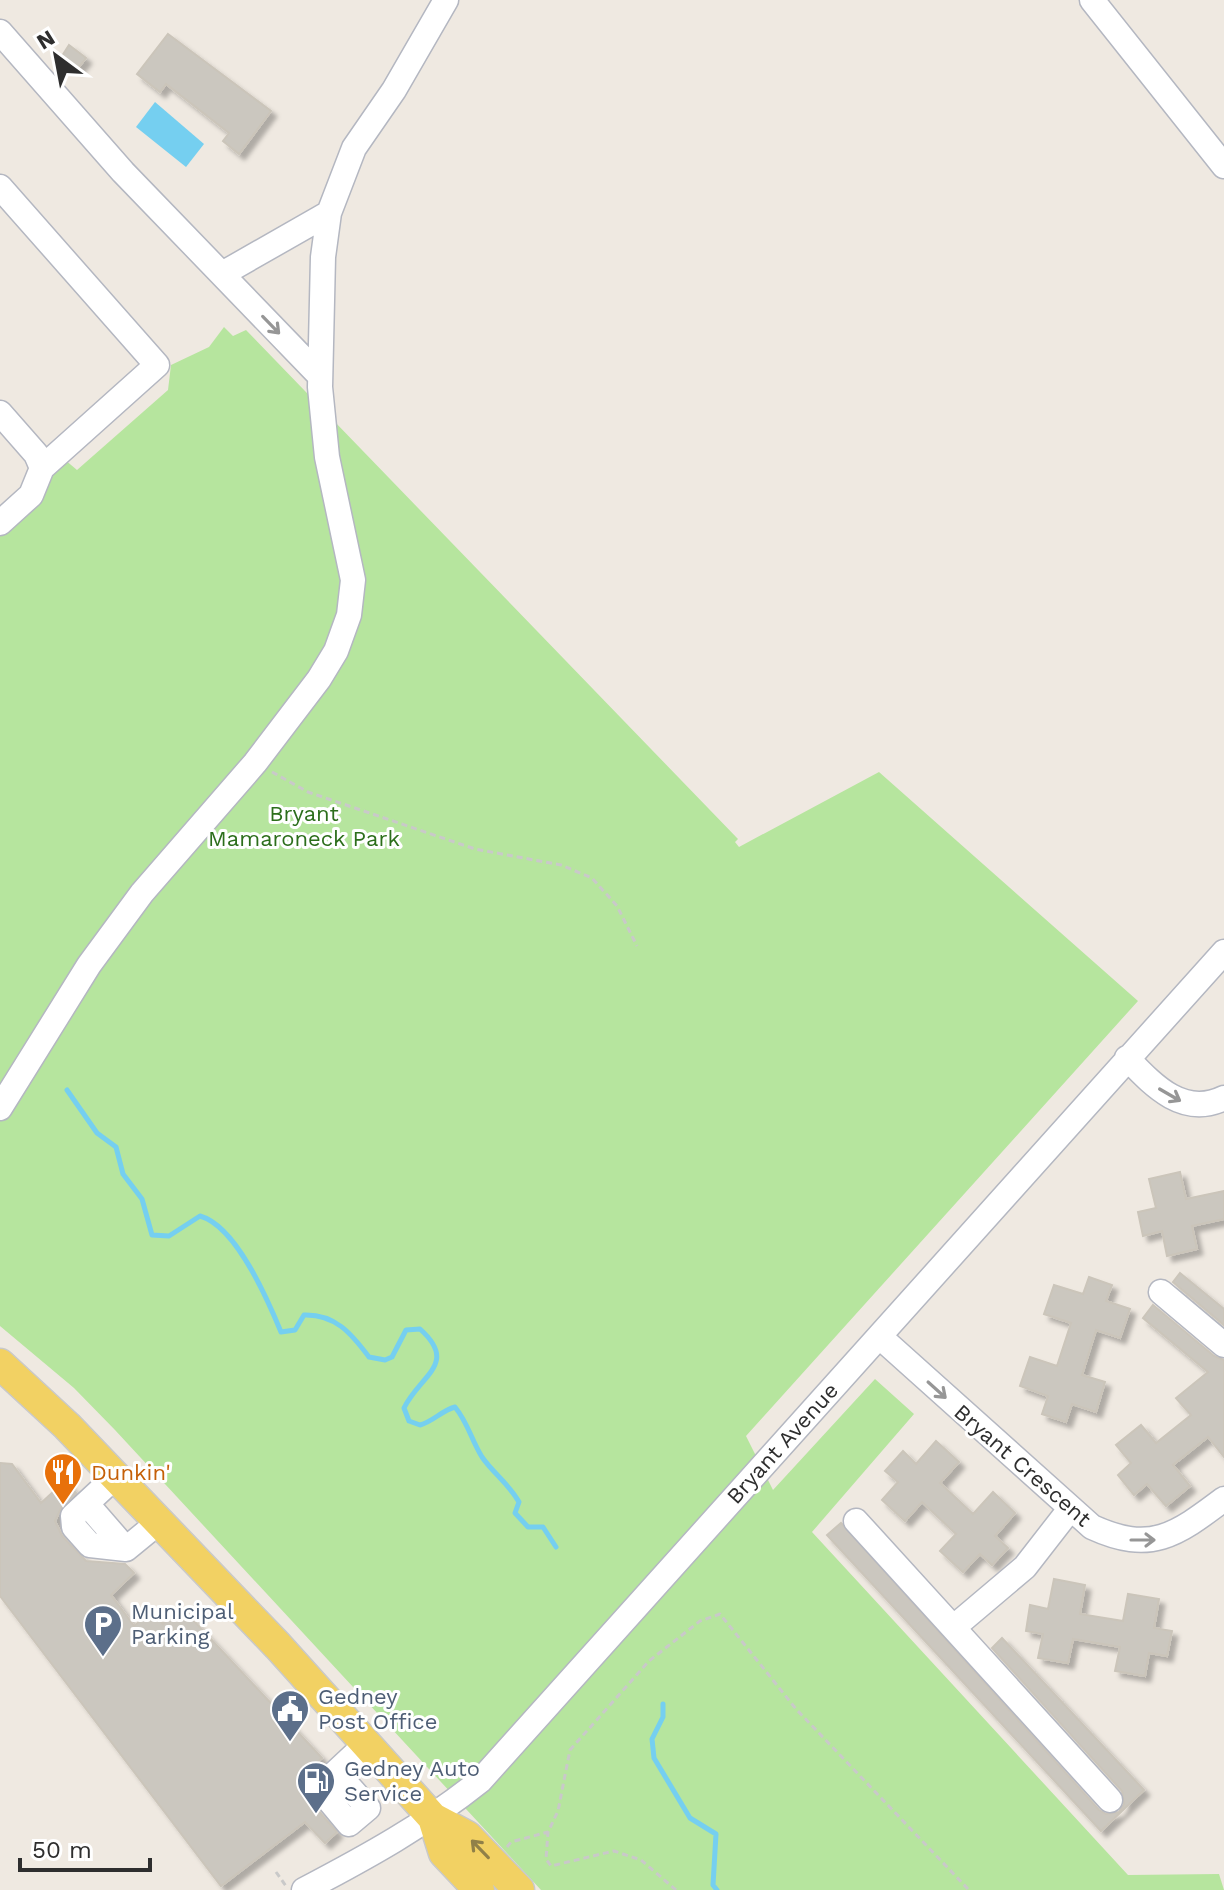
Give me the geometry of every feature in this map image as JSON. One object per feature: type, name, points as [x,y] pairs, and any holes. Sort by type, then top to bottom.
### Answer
[{"type":"main road","points":[[0,1364],[116,1476],[433,1818],[467,1836],[519,1890]]},
{"type":"main road","points":[[433,1818],[444,1853],[479,1890]]},
{"type":"street","points":[[0,1108],[89,965],[133,905],[255,763],[319,679],[336,651],[349,615],[353,580],[327,457],[320,376],[323,257],[329,213],[354,148],[394,90],[446,0]]},
{"type":"street","points":[[1092,0],[1224,166]]},
{"type":"street","points":[[0,32],[123,172],[320,376]]},
{"type":"street","points":[[0,187],[157,365],[42,468],[31,495],[0,523]]},
{"type":"street","points":[[222,274],[329,213]]},
{"type":"street","points":[[0,413],[36,454],[42,468]]},
{"type":"street","name":"Bryant Avenue","points":[[310,1887],[433,1818],[480,1781],[1223,954]]},
{"type":"street","points":[[1127,1058],[1169,1097],[1202,1104],[1224,1098]]},
{"type":"street","points":[[1161,1292],[1224,1345]]},
{"type":"street","name":"Bryant Crescent","points":[[880,1337],[1070,1509],[1092,1527],[1115,1538],[1138,1541],[1170,1536],[1224,1499]]},
{"type":"street","points":[[116,1476],[73,1516],[74,1527],[90,1545],[126,1549],[159,1522]]},
{"type":"street","points":[[954,1627],[1025,1567],[1070,1509]]},
{"type":"street","points":[[856,1521],[1110,1800]]},
{"type":"street","points":[[366,1744],[319,1788],[349,1824],[362,1815],[385,1847]]},
{"type":"path","points":[[255,763],[308,792],[475,849],[561,865],[592,878],[617,906],[637,946]]},
{"type":"path","points":[[676,1890],[641,1860],[614,1851],[551,1866],[546,1859],[548,1832],[558,1811],[570,1750],[649,1661],[700,1621],[720,1614],[796,1709],[969,1890]]},
{"type":"path","points":[[493,1863],[511,1842],[548,1832]]},
{"type":"path","points":[[276,1872],[289,1890]]},
{"type":"green space","name":"Bryant Mamaroneck Park","points":[[224,327],[233,336],[246,330],[738,839],[735,842],[739,847],[879,772],[1138,1001],[746,1436],[773,1490],[875,1379],[914,1414],[812,1532],[1128,1875],[1219,1874],[1224,1890],[541,1890],[115,1430],[74,1388],[0,1326],[0,536],[41,502],[50,473],[64,459],[77,470],[168,390],[171,365],[209,347]]},
{"type":"water","points":[[155,102],[204,144],[186,167],[136,127]]},
{"type":"building","points":[[168,34],[271,111],[239,154],[223,141],[229,133],[166,84],[160,92],[137,74]]},
{"type":"building","points":[[69,45],[86,58],[78,68],[62,56]]},
{"type":"building","points":[[1180,1172],[1186,1199],[1224,1191],[1224,1219],[1192,1226],[1197,1249],[1167,1256],[1162,1231],[1143,1236],[1138,1212],[1156,1208],[1149,1179]]},
{"type":"building","points":[[1180,1273],[1224,1309],[1224,1325],[1173,1282]]},
{"type":"building","points":[[1089,1277],[1112,1285],[1106,1301],[1130,1309],[1120,1338],[1096,1330],[1082,1375],[1105,1382],[1096,1412],[1072,1404],[1066,1422],[1042,1414],[1048,1396],[1020,1386],[1030,1357],[1057,1366],[1071,1323],[1044,1314],[1054,1285],[1083,1294]]},
{"type":"building","points":[[1153,1305],[1214,1356],[1224,1360],[1224,1457],[1208,1437],[1173,1465],[1190,1486],[1166,1506],[1147,1484],[1134,1495],[1118,1475],[1131,1463],[1116,1445],[1141,1425],[1156,1443],[1191,1415],[1176,1398],[1208,1372],[1143,1318]]},
{"type":"building","points":[[936,1441],[959,1462],[940,1483],[973,1514],[993,1492],[1015,1513],[995,1536],[1008,1548],[992,1565],[980,1554],[963,1572],[940,1551],[956,1534],[922,1502],[905,1521],[882,1500],[898,1482],[885,1471],[903,1451],[916,1464]]},
{"type":"building","name":"Municipal Parking","points":[[0,1463],[12,1464],[41,1503],[65,1481],[76,1493],[62,1506],[55,1521],[62,1536],[86,1561],[125,1564],[134,1573],[111,1595],[134,1626],[152,1611],[163,1624],[180,1606],[322,1758],[299,1779],[307,1798],[337,1832],[325,1843],[305,1822],[221,1886],[0,1596]]},
{"type":"building","points":[[841,1523],[1099,1810],[1106,1814],[1119,1812],[1124,1804],[1122,1791],[992,1648],[1002,1638],[1144,1790],[1101,1831],[827,1535]]},
{"type":"building","points":[[1054,1579],[1085,1585],[1080,1614],[1123,1621],[1128,1594],[1159,1599],[1154,1628],[1172,1631],[1167,1656],[1149,1653],[1145,1676],[1115,1671],[1120,1647],[1073,1639],[1068,1663],[1038,1658],[1043,1634],[1026,1631],[1030,1605],[1048,1609]]},
{"type":"waterway","points":[[67,1090],[97,1133],[116,1147],[123,1174],[142,1199],[152,1235],[169,1236],[200,1216],[213,1222],[238,1248],[249,1265],[281,1332],[295,1330],[304,1315],[325,1318],[349,1333],[369,1357],[385,1360],[392,1357],[406,1330],[420,1329],[431,1341],[436,1351],[436,1361],[404,1408],[409,1421],[420,1425],[455,1407],[482,1457],[519,1502],[515,1513],[528,1527],[543,1527],[556,1547]]},
{"type":"waterway","points":[[663,1704],[663,1717],[652,1739],[654,1758],[690,1818],[716,1834],[713,1885],[717,1890]]},
{"type":"place","name":"Dunkin'","points":[[63,1506]]},
{"type":"place","name":"Municipal Parking","points":[[103,1658]]},
{"type":"place","name":"Gedney Post Office","points":[[290,1743]]},
{"type":"place","name":"Gedney Auto Service","points":[[316,1815]]}]
